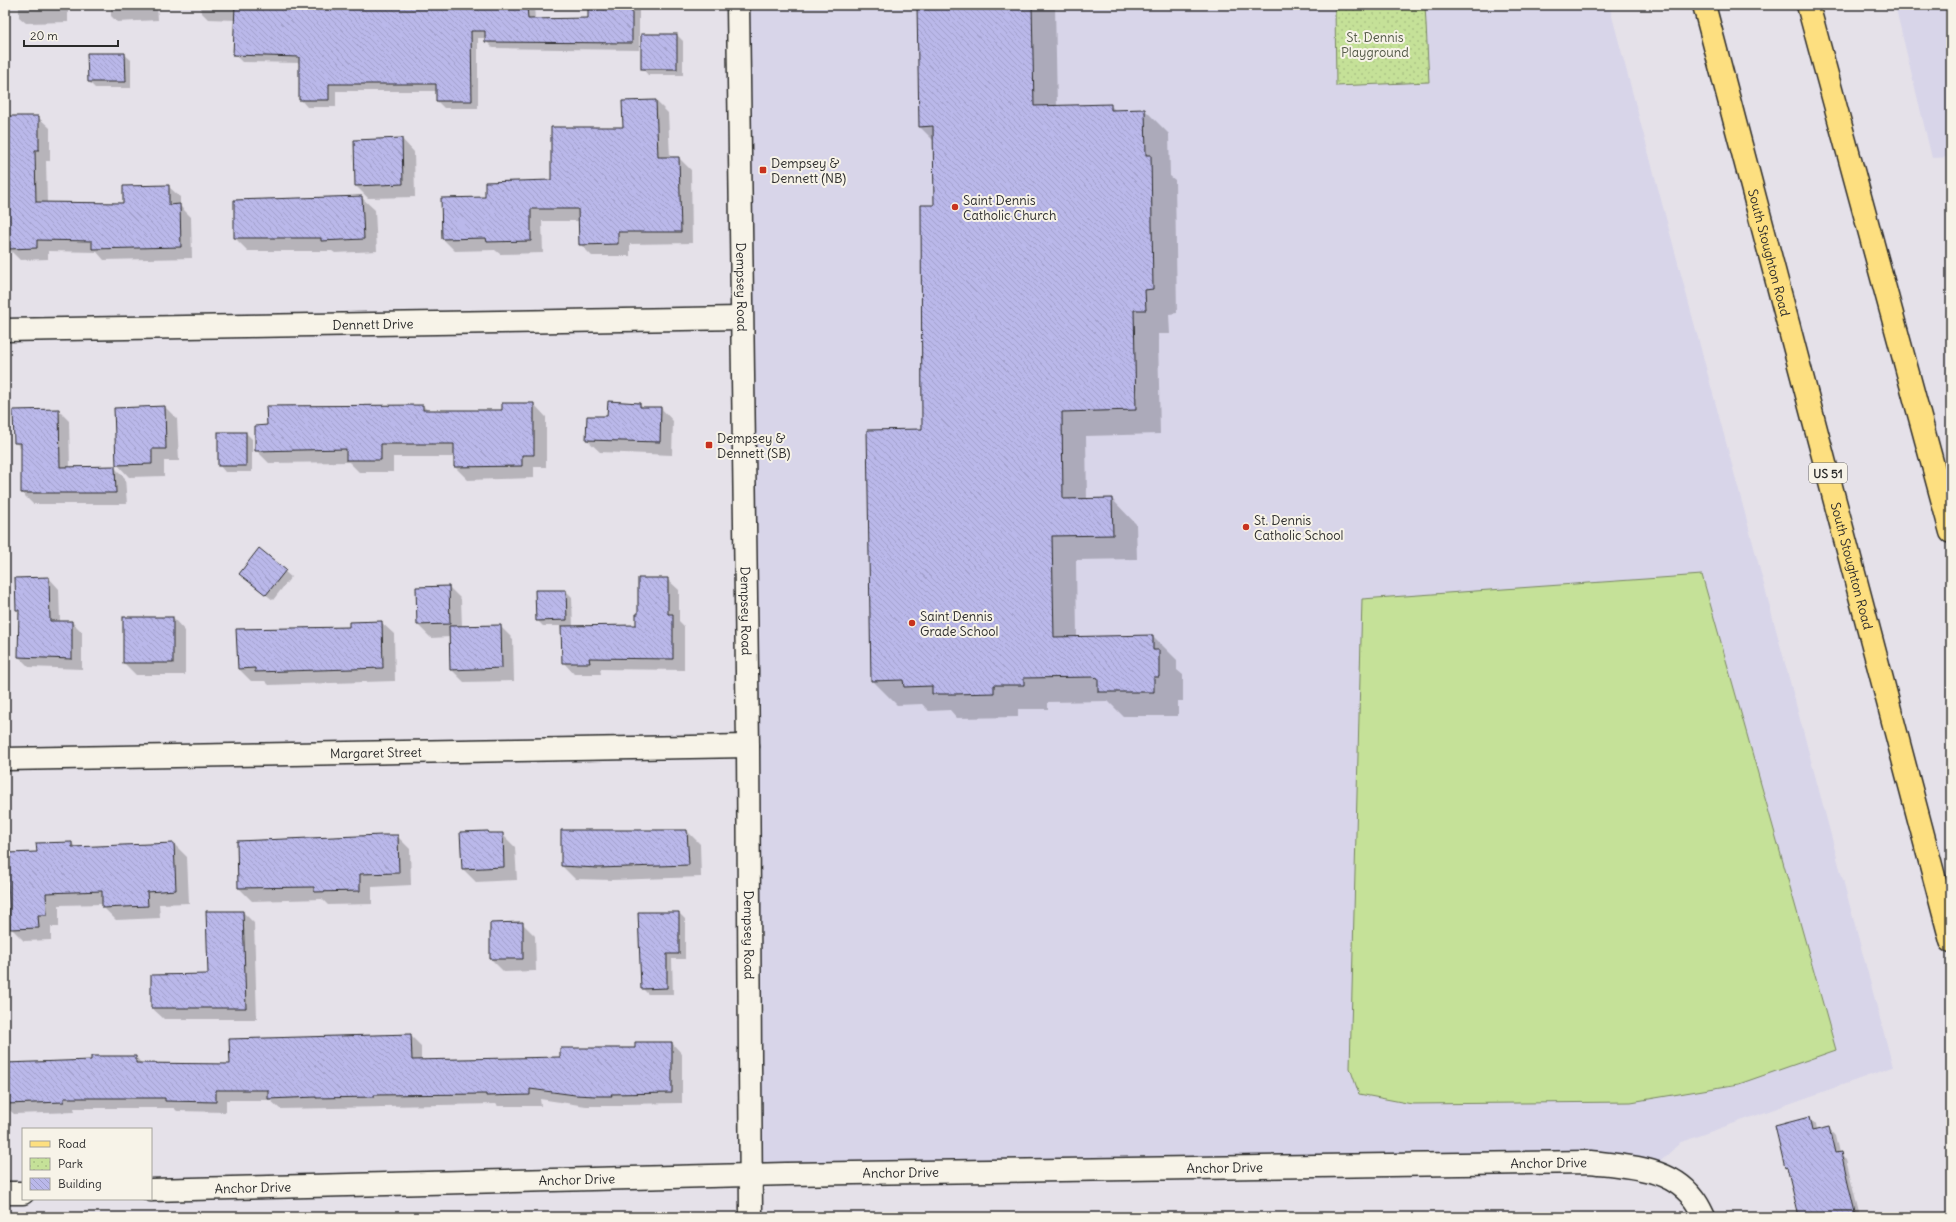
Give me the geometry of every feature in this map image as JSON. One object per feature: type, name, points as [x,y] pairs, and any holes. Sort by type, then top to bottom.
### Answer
[{"type":"main road","name":"South Stoughton Road","points":[[1704,5],[1951,941]]},
{"type":"main road","points":[[1808,5],[1951,532]]},
{"type":"street","name":"Dempsey Road","points":[[738,5],[741,318],[748,746],[751,1217]]},
{"type":"street","name":"Dennett Drive","points":[[5,330],[741,318]]},
{"type":"street","name":"Margaret Street","points":[[5,759],[748,746]]},
{"type":"street","name":"Anchor Drive","points":[[152,1190],[750,1175],[1590,1162],[1618,1165],[1663,1174],[1679,1184],[1693,1197],[1704,1217]]},
{"type":"street","points":[[5,1193],[22,1193]]},
{"type":"shaded area","name":"St. Dennis Catholic School","points":[[738,5],[1609,5],[1893,1067],[1681,1142],[1650,1171],[750,1175]]},
{"type":"shaded area","points":[[1895,5],[1951,5],[1951,157],[1932,158]]},
{"type":"green space","name":"St. Dennis Playground","points":[[1335,5],[1425,5],[1429,82],[1336,86]]},
{"type":"green space","points":[[1702,575],[1836,1050],[1739,1084],[1631,1102],[1412,1104],[1359,1094],[1350,1068],[1362,599]]},
{"type":"building","points":[[235,5],[527,5],[528,19],[588,18],[588,5],[632,5],[632,43],[485,42],[485,31],[471,31],[472,101],[436,101],[436,84],[329,84],[329,100],[299,100],[299,57],[233,55]]},
{"type":"building","points":[[917,5],[1032,5],[1034,106],[1111,104],[1111,110],[1145,109],[1146,155],[1151,155],[1153,289],[1145,290],[1146,310],[1134,310],[1136,410],[1062,412],[1063,499],[1112,498],[1113,535],[1052,536],[1054,637],[1153,635],[1153,650],[1159,650],[1159,677],[1154,677],[1154,692],[1098,692],[1098,678],[1093,677],[1024,678],[1024,685],[994,685],[994,693],[955,694],[932,694],[932,686],[904,687],[903,680],[871,681],[867,430],[922,429],[921,205],[934,205],[933,126],[919,127]]},
{"type":"building","points":[[641,34],[677,34],[677,69],[641,69]]},
{"type":"building","points":[[87,53],[125,53],[126,82],[88,82]]},
{"type":"building","points":[[656,100],[658,157],[679,157],[681,232],[618,232],[618,244],[579,245],[578,209],[531,209],[531,241],[487,242],[486,238],[442,239],[441,198],[485,197],[485,182],[551,180],[551,127],[623,127],[622,101]]},
{"type":"building","points":[[8,116],[39,116],[39,150],[35,150],[36,202],[123,203],[123,186],[169,185],[169,205],[180,204],[181,247],[92,249],[92,241],[37,240],[37,248],[8,249],[7,237],[5,237],[5,181],[8,181]]},
{"type":"building","points":[[402,138],[403,184],[355,186],[354,140]]},
{"type":"building","points":[[362,196],[364,239],[321,241],[321,238],[234,238],[234,200]]},
{"type":"building","points":[[608,401],[640,403],[640,407],[661,407],[660,442],[586,440],[587,416],[607,416]]},
{"type":"building","points":[[502,403],[534,403],[534,455],[522,455],[522,466],[454,467],[454,444],[381,444],[381,460],[346,460],[346,449],[255,451],[255,426],[267,425],[266,406],[423,405],[423,410],[502,410]]},
{"type":"building","points":[[165,406],[166,449],[152,449],[152,464],[116,465],[114,408]]},
{"type":"building","points":[[59,409],[60,467],[115,466],[116,493],[21,493],[21,443],[14,443],[13,410]]},
{"type":"building","points":[[218,432],[246,432],[246,466],[218,466]]},
{"type":"building","points":[[259,548],[286,570],[266,595],[239,574]]},
{"type":"building","points":[[49,577],[50,621],[72,621],[72,659],[18,657],[19,610],[16,610],[15,578]]},
{"type":"building","points":[[638,578],[668,578],[668,614],[673,614],[673,659],[589,658],[590,663],[562,663],[561,626],[636,625],[636,614],[638,614]]},
{"type":"building","points":[[449,586],[450,624],[417,625],[416,587]]},
{"type":"building","points":[[535,590],[566,590],[567,620],[536,621]]},
{"type":"building","points":[[123,617],[173,617],[173,663],[123,663]]},
{"type":"building","points":[[382,621],[383,668],[255,672],[255,668],[238,669],[236,629],[349,627],[349,622]]},
{"type":"building","points":[[501,625],[502,668],[450,670],[449,626]]},
{"type":"building","points":[[561,830],[687,830],[689,865],[598,868],[561,866]]},
{"type":"building","points":[[488,831],[489,833],[503,833],[504,867],[462,869],[460,832]]},
{"type":"building","points":[[398,835],[399,873],[360,874],[360,891],[314,892],[314,887],[238,888],[237,841]]},
{"type":"building","points":[[72,842],[72,847],[174,843],[176,890],[147,892],[148,906],[102,908],[102,891],[46,893],[47,915],[38,915],[39,928],[10,929],[7,853],[37,852],[36,843]]},
{"type":"building","points":[[206,911],[243,911],[246,1008],[151,1008],[151,975],[208,974]]},
{"type":"building","points":[[638,912],[679,912],[679,954],[667,954],[667,988],[641,989]]},
{"type":"building","points":[[523,922],[523,959],[490,959],[490,923]]},
{"type":"building","points":[[411,1034],[412,1060],[560,1057],[560,1048],[635,1048],[635,1042],[672,1042],[672,1093],[611,1094],[612,1096],[595,1096],[530,1089],[530,1095],[374,1095],[374,1097],[268,1099],[268,1090],[216,1090],[216,1102],[165,1101],[165,1098],[64,1098],[64,1102],[5,1104],[5,1063],[91,1060],[91,1056],[136,1056],[136,1063],[230,1064],[229,1039]]},
{"type":"building","points":[[1809,1117],[1812,1131],[1829,1127],[1835,1153],[1841,1152],[1856,1217],[1799,1217],[1775,1126]]},
{"type":"place","name":"Dempsey & Dennett (NB)","points":[[763,170]]},
{"type":"place","name":"Saint Dennis Catholic Church","points":[[955,207]]},
{"type":"place","name":"Dempsey & Dennett (SB)","points":[[709,445]]},
{"type":"place","name":"St. Dennis Catholic School","points":[[1246,527]]},
{"type":"place","name":"Saint Dennis Grade School","points":[[912,623]]}]
